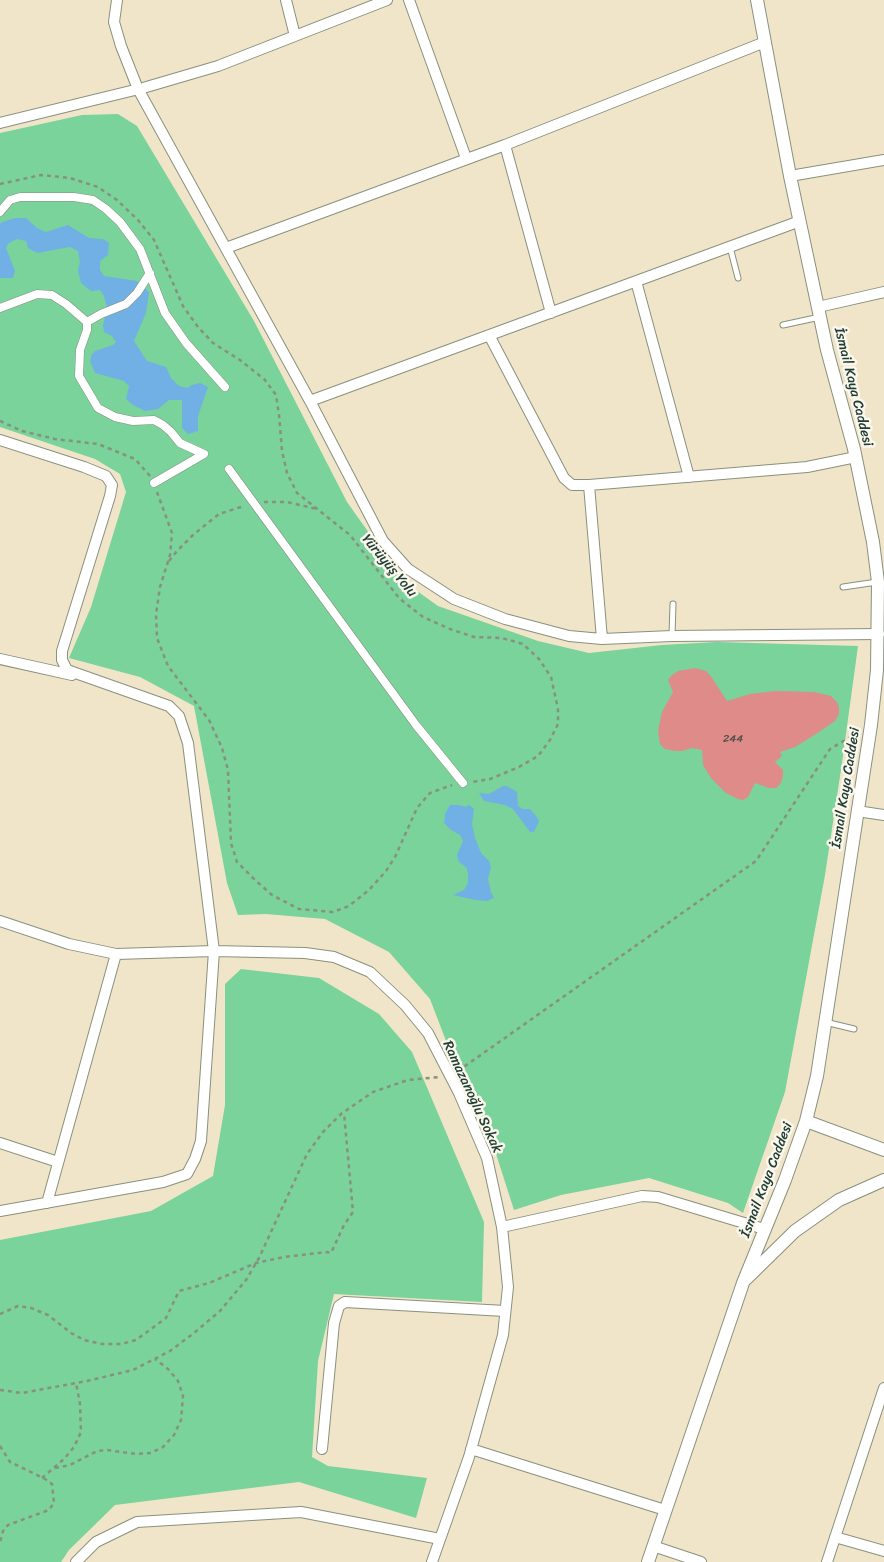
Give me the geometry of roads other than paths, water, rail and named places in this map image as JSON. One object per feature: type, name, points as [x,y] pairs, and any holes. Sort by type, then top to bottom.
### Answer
[{"type":"street","points":[[117,0],[114,22],[121,46],[138,89],[310,401],[383,542],[408,569],[454,599],[505,619],[569,636],[602,639],[672,636],[879,634]]},
{"type":"street","points":[[286,0],[295,36]]},
{"type":"street","points":[[0,123],[138,89],[218,66],[387,0]]},
{"type":"street","points":[[409,0],[466,158]]},
{"type":"street","name":"İsmail Kaya Caddesi","points":[[648,1562],[743,1283],[785,1180],[806,1121],[818,1076],[857,811],[881,671],[878,582],[880,558],[819,312],[790,176],[757,0]]},
{"type":"street","points":[[226,248],[466,158],[505,146],[765,42]]},
{"type":"street","points":[[505,146],[551,313]]},
{"type":"street","points":[[790,176],[884,160]]},
{"type":"street","points":[[0,212],[10,200],[20,197],[74,197],[93,200],[120,222],[140,249],[165,312],[186,343],[225,387]]},
{"type":"street","points":[[310,401],[800,221]]},
{"type":"street","points":[[87,322],[126,304],[137,293],[150,273]]},
{"type":"street","points":[[636,282],[689,477]]},
{"type":"street","points":[[819,312],[884,292]]},
{"type":"street","points":[[0,308],[37,294],[52,295],[66,304],[87,322],[87,330],[80,350],[79,376],[98,408],[115,417],[133,421],[154,420],[171,432],[180,443],[204,454],[154,483]]},
{"type":"street","points":[[489,335],[564,478],[572,485],[807,467],[856,457]]},
{"type":"street","points":[[0,440],[84,467],[106,476],[112,485],[62,651],[62,660],[67,670],[169,706],[179,716],[188,743],[214,951],[201,1141],[196,1159],[187,1174],[164,1182],[0,1211]]},
{"type":"street","points":[[229,469],[416,725],[463,784]]},
{"type":"street","points":[[589,485],[602,639]]},
{"type":"street","points":[[0,659],[88,678]]},
{"type":"street","points":[[857,811],[884,815]]},
{"type":"street","name":"Ramazanoğlu Sokak","points":[[0,921],[69,944],[116,954],[214,951],[305,952],[334,957],[370,972],[405,1005],[428,1034],[450,1076],[487,1158],[502,1227],[508,1287],[503,1335],[471,1449],[432,1562]]},
{"type":"street","points":[[47,1203],[116,954]]},
{"type":"street","points":[[806,1121],[884,1150]]},
{"type":"street","points":[[0,1143],[58,1162]]},
{"type":"street","points":[[743,1283],[795,1231],[839,1200],[884,1180]]},
{"type":"street","points":[[502,1227],[642,1196],[658,1197],[764,1229]]},
{"type":"street","points":[[322,1448],[334,1323],[339,1306],[345,1302],[505,1311]]},
{"type":"street","points":[[827,1562],[884,1388]]},
{"type":"street","points":[[471,1449],[665,1510]]},
{"type":"street","points":[[76,1562],[96,1542],[137,1522],[301,1512],[440,1539]]},
{"type":"street","points":[[835,1537],[884,1551]]},
{"type":"street","points":[[653,1546],[701,1562]]},
{"type":"lane","points":[[730,247],[738,278]]},
{"type":"lane","points":[[783,325],[819,312]]},
{"type":"lane","points":[[843,587],[878,582]]},
{"type":"lane","points":[[672,636],[673,604]]},
{"type":"lane","points":[[826,1022],[854,1029]]},
{"type":"water","points":[[15,218],[26,218],[37,228],[46,232],[68,225],[89,238],[103,239],[109,243],[108,255],[100,261],[100,270],[104,276],[137,281],[149,292],[146,313],[134,341],[147,361],[166,367],[171,378],[179,386],[187,388],[200,383],[208,387],[198,416],[198,431],[188,434],[182,428],[182,400],[169,400],[158,409],[145,411],[126,399],[129,386],[124,381],[95,373],[90,361],[92,354],[116,342],[112,336],[104,332],[103,325],[107,307],[104,296],[100,290],[91,291],[81,283],[78,270],[80,262],[78,251],[70,247],[37,253],[28,248],[26,241],[17,239],[9,243],[6,248],[15,271],[13,278],[0,278],[0,224]]},
{"type":"water","points":[[503,786],[507,786],[517,792],[518,806],[523,809],[530,809],[536,816],[539,821],[534,832],[530,832],[513,809],[505,805],[484,801],[479,793],[489,794]]},
{"type":"water","points":[[450,805],[466,807],[469,805],[474,809],[472,824],[475,838],[481,853],[489,861],[491,867],[488,879],[494,898],[487,901],[453,895],[464,890],[468,883],[468,875],[467,868],[459,862],[457,855],[463,841],[460,835],[444,823],[445,814]]}]
